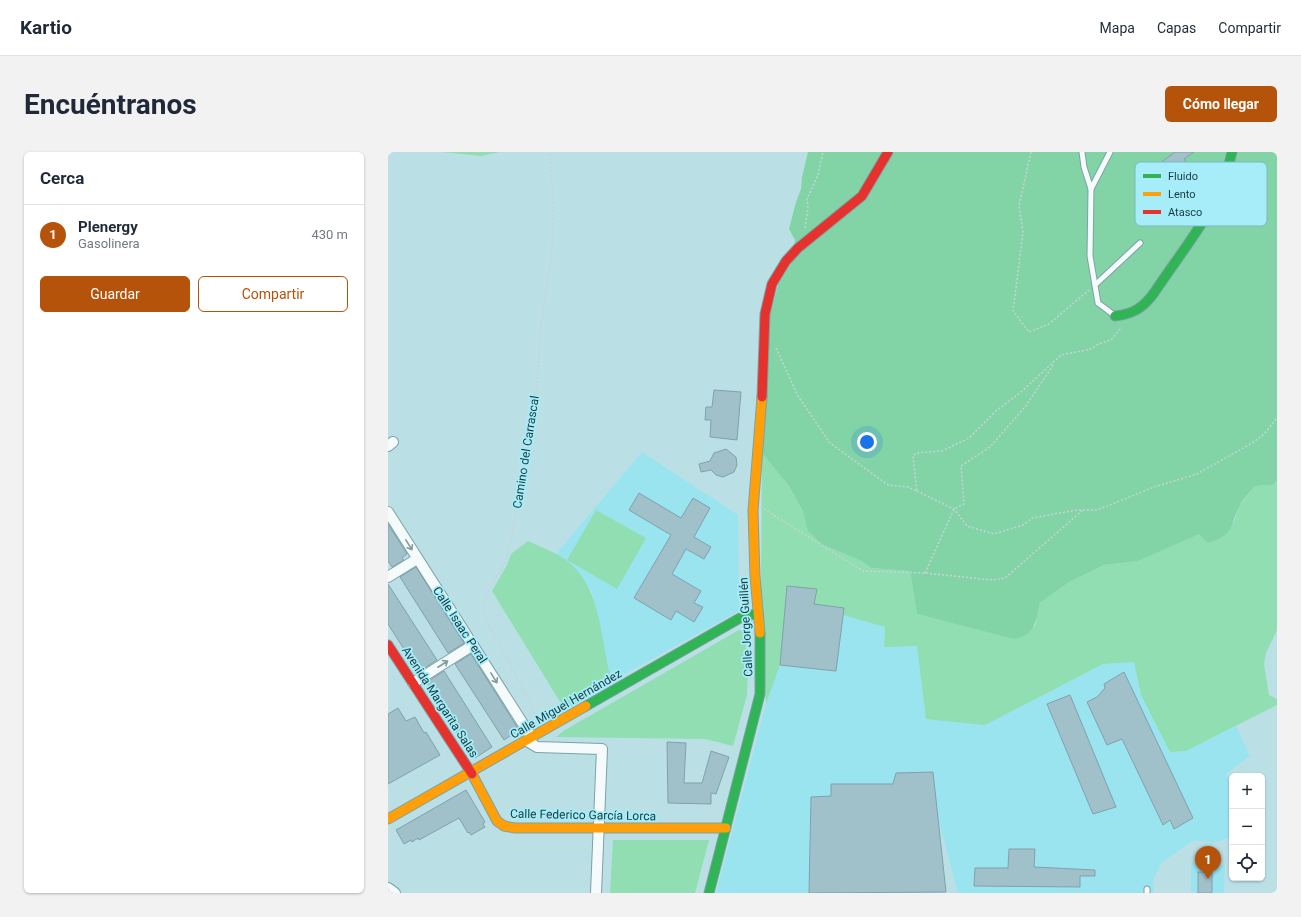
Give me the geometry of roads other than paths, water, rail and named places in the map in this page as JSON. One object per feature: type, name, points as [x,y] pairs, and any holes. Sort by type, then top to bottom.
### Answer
[{"type":"street","name":"Calle Jorge Guillén","points":[[709,893],[760,694],[761,640],[755,576],[753,503],[764,378],[765,314],[772,284],[786,261],[806,242],[862,196],[888,152]]},
{"type":"street","points":[[1230,162],[1232,152]]},
{"type":"street","points":[[1115,316],[1130,314],[1145,304],[1200,226]]},
{"type":"street","name":"Calle Isaac Peral","points":[[388,512],[532,738]]},
{"type":"street","points":[[388,577],[417,559]]},
{"type":"street","name":"Calle Miguel Hernández","points":[[388,819],[740,618],[758,613]]},
{"type":"street","name":"Avenida Margarita Salas","points":[[388,644],[471,772]]},
{"type":"street","points":[[413,683],[473,645]]},
{"type":"street","points":[[532,738],[537,747],[602,749],[600,827],[596,893]]},
{"type":"street","name":"Calle Federico García Lorca","points":[[471,772],[498,821],[504,826],[515,828],[726,828]]},
{"type":"street","points":[[388,888],[395,893]]},
{"type":"lane","points":[[1082,152],[1084,167],[1091,189],[1090,256],[1098,303],[1115,316]]},
{"type":"lane","points":[[1091,189],[1110,152]]},
{"type":"lane","points":[[1095,285],[1140,243]]},
{"type":"place","name":"Plenergy","points":[[1208,879]]}]
